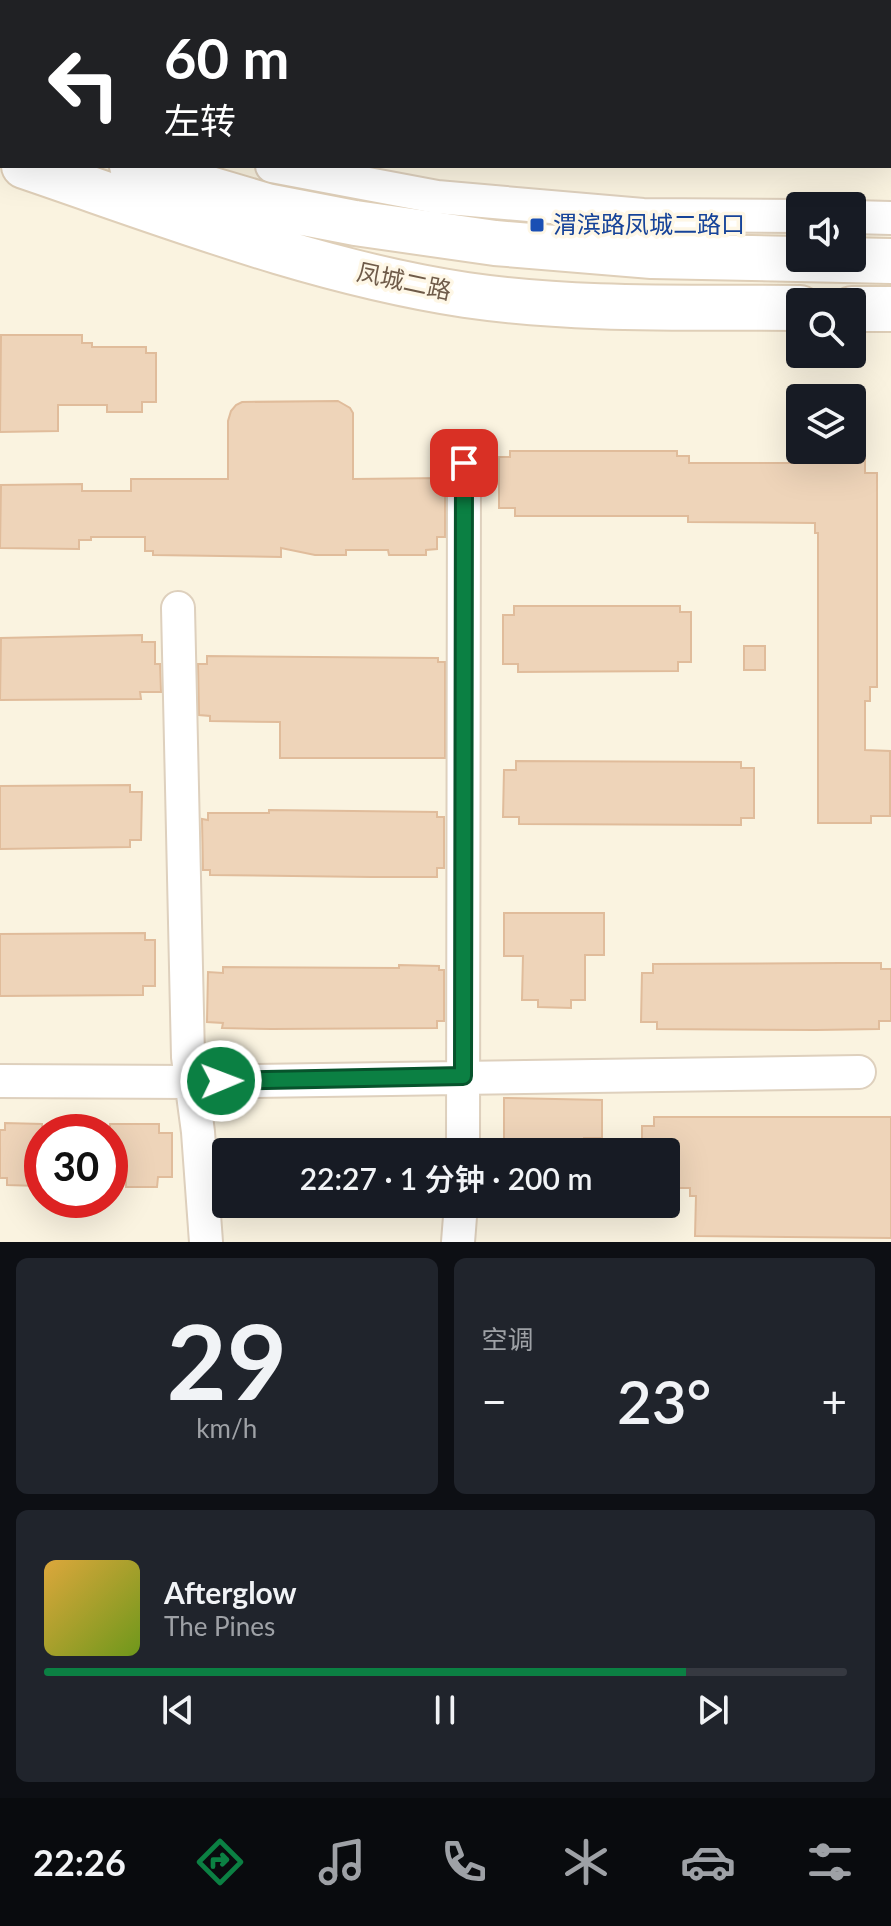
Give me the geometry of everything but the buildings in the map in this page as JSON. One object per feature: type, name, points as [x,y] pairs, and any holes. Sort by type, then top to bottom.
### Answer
[{"type":"main road","name":"凤城二路","points":[[30,168],[242,240],[425,288],[529,303],[786,308]]},
{"type":"main road","name":"凤城二路","points":[[139,168],[267,206],[355,223],[495,243],[652,256],[891,261]]},
{"type":"main road","points":[[866,309],[891,309]]},
{"type":"street","points":[[283,168],[437,197],[643,215],[786,216]]},
{"type":"street","points":[[866,217],[891,218]]},
{"type":"street","points":[[463,1138],[464,463]]},
{"type":"street","points":[[178,608],[188,1057],[198,1132],[206,1242]]},
{"type":"street","points":[[0,1081],[191,1082],[859,1072]]},
{"type":"street","points":[[458,1242],[460,1218]]},
{"type":"place","name":"渭滨路凤城二路口","points":[[537,225]]},
{"type":"route","points":[[221,1081],[463,1076],[464,463]]}]
